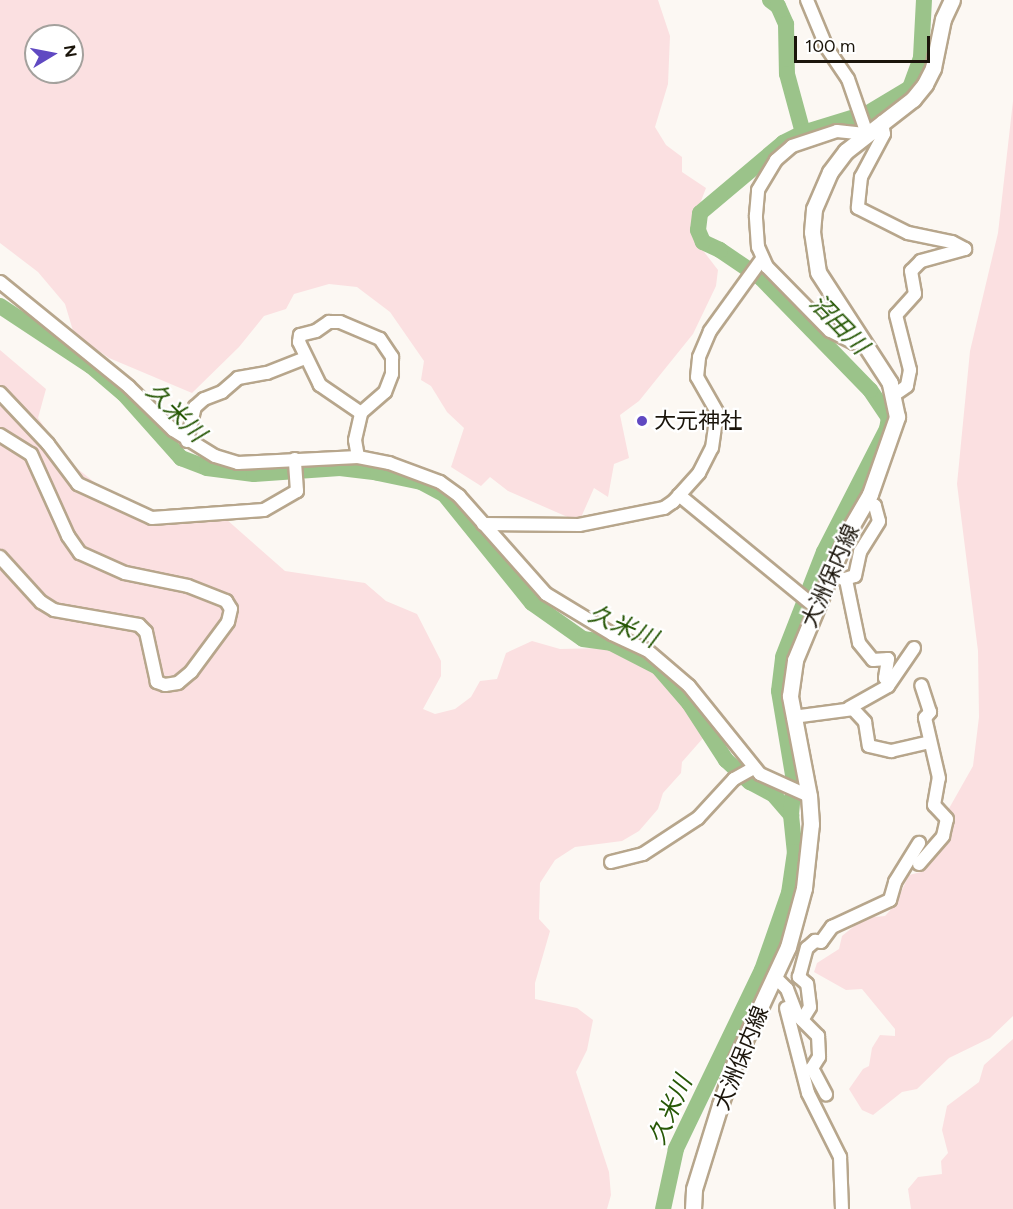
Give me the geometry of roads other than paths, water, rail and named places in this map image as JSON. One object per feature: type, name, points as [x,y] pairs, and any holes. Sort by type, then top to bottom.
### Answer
[{"type":"main road","name":"大洲保内線","points":[[693,1209],[694,1190],[733,1068],[775,977],[804,888],[807,796],[793,717],[791,680],[813,605],[867,500],[893,435],[897,417],[894,395],[864,341],[818,272],[812,232],[817,201],[830,172],[865,127],[882,122],[913,99],[925,84],[933,68],[943,19],[952,0]]},
{"type":"street","points":[[807,0],[827,48],[848,79],[865,127],[808,137],[776,160],[758,190],[759,261],[830,331],[854,343],[864,341]]},
{"type":"street","points":[[882,122],[884,134],[863,170],[856,196],[858,208],[909,233],[952,242],[965,249],[921,261],[911,271],[915,294],[896,315],[910,370],[907,386],[894,395]]},
{"type":"street","points":[[483,524],[579,525],[664,508],[679,495],[699,473],[712,448],[717,412],[701,387],[697,366],[710,331],[759,261]]},
{"type":"street","points":[[0,282],[129,387],[186,441],[238,463],[358,457],[389,463],[440,482],[459,496],[546,594],[612,634],[647,650],[689,686],[754,768],[785,787],[807,796]]},
{"type":"street","points":[[358,457],[355,440],[361,413],[385,392],[392,374],[392,357],[380,339],[355,327],[329,322],[315,331],[300,335],[305,358],[320,386],[361,413]]},
{"type":"street","points":[[186,441],[195,407],[204,399],[222,392],[238,378],[267,373],[305,358]]},
{"type":"street","points":[[0,393],[48,444],[78,484],[152,518],[264,510],[292,496],[297,491],[296,461]]},
{"type":"street","points":[[0,435],[31,454],[68,536],[80,553],[125,573],[188,586],[226,601],[231,609],[228,622],[191,672],[178,683],[165,685],[157,682],[146,632],[139,625],[54,610],[40,602],[0,557]]},
{"type":"street","points":[[679,495],[813,605]]},
{"type":"street","points":[[830,573],[844,579],[855,576],[860,552],[879,521],[875,506],[867,500]]},
{"type":"street","points":[[844,579],[859,643],[873,660],[888,659],[885,678],[890,682]]},
{"type":"street","points":[[793,717],[849,708],[890,682],[914,648]]},
{"type":"street","points":[[919,864],[938,844],[947,819],[934,805],[939,778],[925,718],[931,716],[921,685]]},
{"type":"street","points":[[849,708],[860,713],[865,722],[869,746],[891,751],[930,742]]},
{"type":"street","points":[[610,862],[643,854],[698,818],[735,779],[754,768]]},
{"type":"street","points":[[802,1020],[810,1007],[807,984],[800,976],[807,948],[815,941],[821,942],[832,927],[890,900],[897,878],[919,843]]},
{"type":"street","points":[[775,977],[787,989],[802,1020],[818,1036],[819,1057],[812,1068],[826,1094]]},
{"type":"street","points":[[786,1008],[808,1093],[840,1157],[842,1209]]},
{"type":"waterway","points":[[770,0],[778,6],[786,24],[787,74],[803,133]]},
{"type":"waterway","name":"沼田川","points":[[791,815],[794,781],[779,691],[783,657],[824,552],[887,429],[889,418],[870,390],[761,278],[720,250],[703,242],[698,230],[700,213],[783,143],[803,133],[868,113],[910,88],[921,57],[924,0]]},
{"type":"waterway","name":"久米川","points":[[0,306],[91,366],[124,394],[181,458],[207,468],[254,474],[340,468],[378,473],[421,482],[444,494],[532,603],[583,639],[611,643],[658,667],[689,703],[726,760],[750,782],[773,794],[791,815],[795,852],[789,893],[762,970],[676,1149],[663,1209]]},
{"type":"place","name":"大元神社","points":[[642,421]]}]
